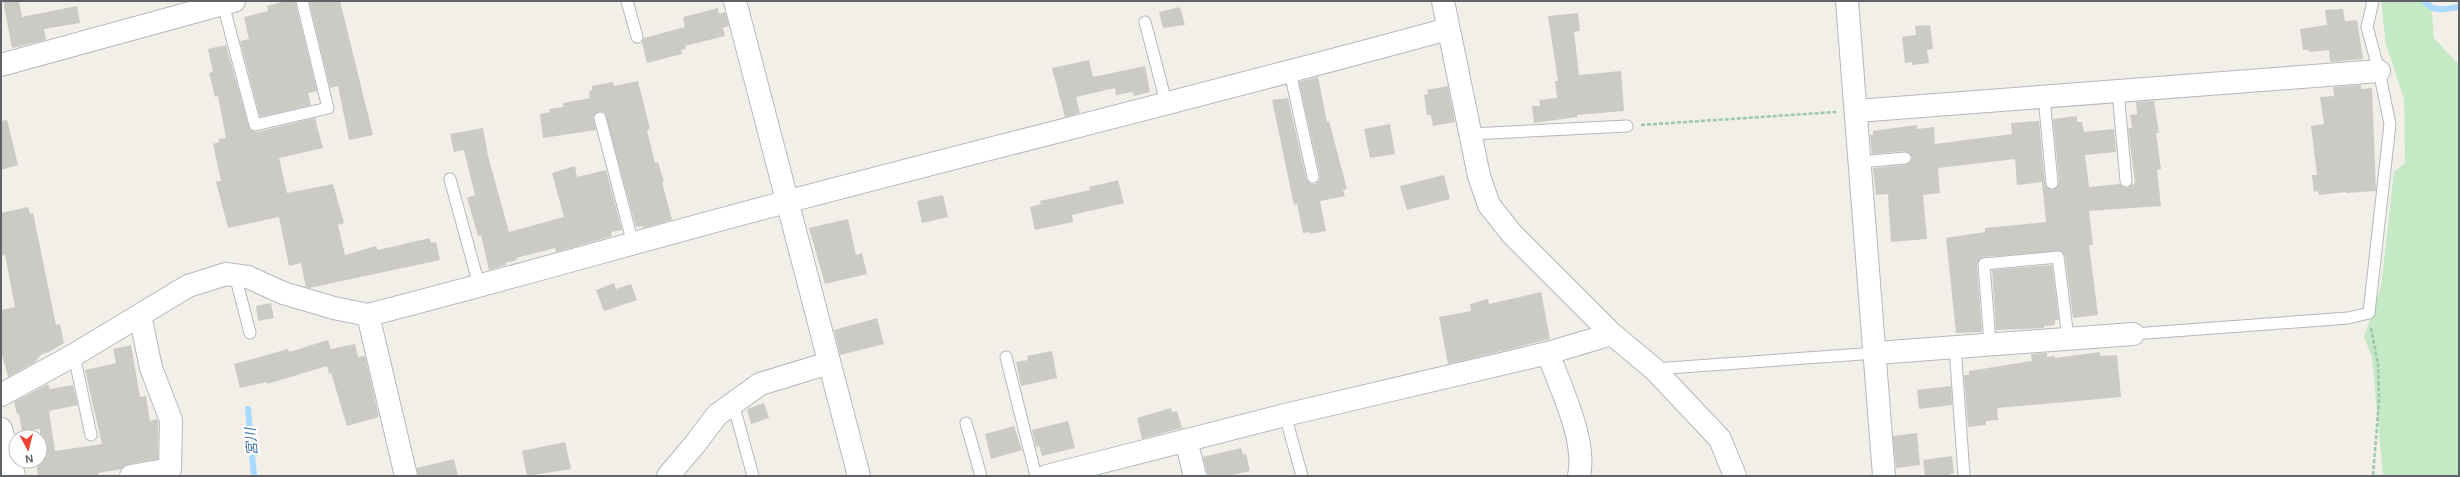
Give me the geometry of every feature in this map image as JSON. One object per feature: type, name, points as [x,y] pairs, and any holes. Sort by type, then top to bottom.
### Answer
[{"type":"street","points":[[735,1],[859,476]]},
{"type":"street","points":[[1442,1],[1479,176],[1489,205],[1512,234],[1612,334],[1654,369],[1720,439],[1735,476]]},
{"type":"street","points":[[1847,1],[1876,353],[1884,476]]},
{"type":"street","points":[[1,65],[228,2]]},
{"type":"street","points":[[1,395],[74,355],[188,286],[226,274],[248,277],[283,292],[334,308],[368,315],[787,202],[1166,102],[1290,72],[1448,29]]},
{"type":"street","points":[[1857,111],[2379,71]]},
{"type":"street","points":[[131,476],[170,469],[171,420],[151,368],[140,315]]},
{"type":"street","points":[[368,315],[406,476]]},
{"type":"street","points":[[1046,476],[1285,414],[1548,353],[1612,334]]},
{"type":"street","points":[[1876,353],[1990,343],[2133,334]]},
{"type":"street","points":[[1548,353],[1578,438],[1582,467],[1580,476]]},
{"type":"street","points":[[678,471],[717,415],[733,403],[760,384],[829,363]]},
{"type":"street","points":[[1,429],[14,476]]},
{"type":"street","points":[[1186,440],[1195,476]]},
{"type":"lane","points":[[228,2],[255,125],[328,108],[302,1]]},
{"type":"lane","points":[[627,1],[637,38]]},
{"type":"lane","points":[[2133,334],[2348,318],[2369,313],[2390,124],[2379,71],[2367,27],[2373,1]]},
{"type":"lane","points":[[1145,22],[1166,102]]},
{"type":"lane","points":[[1290,72],[1313,177]]},
{"type":"lane","points":[[2118,91],[2126,181]]},
{"type":"lane","points":[[2044,96],[2052,183]]},
{"type":"lane","points":[[600,118],[633,244]]},
{"type":"lane","points":[[1471,134],[1627,126]]},
{"type":"lane","points":[[1860,162],[1906,158]]},
{"type":"lane","points":[[450,179],[479,285]]},
{"type":"lane","points":[[1990,343],[1984,264],[2058,257],[2068,338]]},
{"type":"lane","points":[[235,275],[250,333]]},
{"type":"lane","points":[[1955,346],[1964,476]]},
{"type":"lane","points":[[1654,369],[1876,353]]},
{"type":"lane","points":[[74,355],[90,435]]},
{"type":"lane","points":[[1006,357],[1036,476]]},
{"type":"lane","points":[[733,403],[752,476]]},
{"type":"lane","points":[[1285,414],[1302,476]]},
{"type":"lane","points":[[966,423],[981,476]]},
{"type":"path","points":[[1627,126],[1857,111]]},
{"type":"path","points":[[2369,313],[2378,364],[2379,399],[2374,476]]},
{"type":"green space","points":[[2381,1],[2431,1],[2434,38],[2459,65],[2459,476],[2383,476],[2372,357],[2364,337],[2381,287],[2394,172],[2405,163],[2404,99],[2386,44]]},
{"type":"building","points":[[3,1],[19,1],[22,17],[77,6],[80,23],[44,29],[46,40],[12,48]]},
{"type":"building","points":[[286,1],[295,1],[317,91],[308,93],[311,105],[260,117],[240,41],[249,39],[244,17],[268,11],[267,6]]},
{"type":"building","points":[[309,1],[340,1],[373,135],[349,140],[338,86],[330,88]]},
{"type":"building","points":[[1180,7],[1185,25],[1163,28],[1159,12]]},
{"type":"building","points":[[718,8],[719,14],[725,12],[729,26],[723,28],[725,36],[685,46],[686,49],[681,50],[682,54],[647,63],[642,42],[644,38],[685,27],[683,17]]},
{"type":"building","points":[[2343,9],[2345,21],[2357,20],[2363,59],[2330,62],[2329,50],[2309,52],[2309,50],[2303,50],[2300,29],[2327,25],[2325,10]]},
{"type":"building","points":[[1578,13],[1580,31],[1574,32],[1579,75],[1621,71],[1624,111],[1577,115],[1577,117],[1534,123],[1532,106],[1540,106],[1539,100],[1557,98],[1555,81],[1558,81],[1548,16]]},
{"type":"building","points":[[1930,25],[1933,49],[1927,50],[1929,63],[1912,65],[1912,62],[1905,63],[1902,37],[1916,35],[1915,26]]},
{"type":"building","points":[[226,45],[250,130],[257,132],[315,118],[323,148],[279,158],[287,193],[333,184],[344,223],[338,225],[345,255],[376,246],[378,250],[430,238],[431,243],[436,242],[440,260],[309,288],[306,287],[301,263],[289,266],[279,217],[228,228],[216,182],[221,181],[213,144],[219,142],[218,139],[226,138],[218,96],[215,97],[209,73],[213,72],[208,49]]},
{"type":"building","points":[[1089,60],[1093,77],[1145,66],[1150,92],[1134,96],[1133,92],[1116,95],[1115,88],[1076,97],[1080,113],[1065,117],[1052,68]]},
{"type":"building","points":[[1318,77],[1327,122],[1329,121],[1347,189],[1343,190],[1345,196],[1320,201],[1326,231],[1310,234],[1310,232],[1303,233],[1297,204],[1294,205],[1272,100],[1288,98],[1306,178],[1311,184],[1315,184],[1320,179],[1320,176],[1299,82]]},
{"type":"building","points":[[638,81],[650,129],[647,130],[655,163],[658,162],[664,182],[662,182],[672,220],[643,228],[642,226],[636,227],[605,113],[599,111],[593,116],[596,130],[543,138],[540,114],[550,112],[549,109],[563,107],[563,103],[590,98],[589,91],[592,90],[592,86],[613,82],[614,86]]},
{"type":"building","points":[[2361,85],[2361,89],[2372,88],[2376,191],[2319,195],[2318,191],[2314,192],[2312,175],[2317,175],[2311,126],[2324,124],[2320,97],[2334,96],[2333,87]]},
{"type":"building","points":[[1448,86],[1455,122],[1433,126],[1431,115],[1427,115],[1424,95],[1428,94],[1427,90]]},
{"type":"building","points":[[2154,101],[2159,133],[2156,133],[2161,169],[2157,170],[2161,206],[2089,211],[2093,245],[2089,245],[2098,315],[2073,318],[2065,256],[2061,251],[1983,257],[1977,265],[1982,332],[1956,333],[1946,238],[1985,232],[1985,228],[2046,222],[2042,182],[2017,185],[2015,159],[1938,168],[1940,193],[1923,195],[1927,239],[1891,242],[1888,194],[1876,195],[1873,168],[1906,165],[1911,161],[1912,157],[1905,151],[1872,154],[1870,135],[1873,135],[1873,131],[1917,125],[1917,129],[1934,127],[1935,144],[2012,134],[2011,123],[2039,121],[2045,184],[2052,190],[2056,188],[2059,182],[2053,119],[2077,116],[2077,122],[2082,122],[2084,132],[2114,129],[2116,152],[2085,155],[2089,187],[2120,184],[2127,188],[2135,183],[2128,128],[2132,128],[2130,115],[2137,114],[2136,102]]},
{"type":"building","points":[[7,120],[18,165],[1,170],[1,121]]},
{"type":"building","points":[[1390,124],[1395,154],[1370,158],[1364,129]]},
{"type":"building","points":[[483,128],[488,156],[509,232],[564,217],[552,173],[575,166],[577,177],[606,170],[622,230],[611,232],[612,236],[556,252],[555,248],[516,258],[517,260],[505,263],[506,265],[489,270],[481,235],[478,236],[467,198],[475,195],[464,150],[454,152],[450,134]]},
{"type":"building","points":[[1444,175],[1450,199],[1407,210],[1400,186]]},
{"type":"building","points":[[1118,180],[1124,203],[1072,215],[1073,222],[1035,230],[1030,207],[1041,204],[1040,201],[1090,190],[1089,187]]},
{"type":"building","points":[[943,195],[948,217],[922,223],[917,201]]},
{"type":"building","points":[[28,207],[30,214],[33,213],[56,325],[60,324],[64,343],[49,352],[42,354],[35,362],[8,377],[1,351],[1,310],[15,307],[5,255],[1,256],[1,213]]},
{"type":"building","points":[[848,219],[856,255],[862,253],[867,274],[825,284],[809,228]]},
{"type":"building","points":[[2052,265],[2059,320],[2055,320],[2055,325],[2044,326],[2044,328],[1996,330],[1992,270]]},
{"type":"building","points":[[614,283],[616,289],[631,284],[637,300],[604,311],[596,290]]},
{"type":"building","points":[[1541,292],[1550,339],[1448,364],[1439,317],[1471,311],[1470,304],[1488,299],[1489,304]]},
{"type":"building","points":[[271,303],[274,318],[258,321],[256,306]]},
{"type":"building","points":[[877,318],[884,344],[840,355],[834,330]]},
{"type":"building","points":[[328,340],[331,349],[355,344],[358,357],[365,356],[379,417],[347,426],[331,373],[329,374],[327,366],[267,384],[267,382],[240,388],[234,364],[288,349],[289,352]]},
{"type":"building","points":[[131,345],[140,397],[146,396],[150,421],[157,419],[158,421],[158,459],[129,464],[121,469],[98,473],[99,476],[38,476],[37,469],[48,469],[48,429],[22,429],[19,414],[17,414],[14,402],[48,384],[50,389],[73,385],[78,405],[49,411],[55,451],[102,444],[85,370],[116,363],[113,349]]},
{"type":"building","points":[[1052,351],[1057,378],[1021,386],[1016,362],[1028,360],[1027,356]]},
{"type":"building","points":[[2100,352],[2100,356],[2117,355],[2121,397],[1997,408],[1998,420],[1986,421],[1986,425],[1968,427],[1964,375],[1969,375],[1969,371],[2032,361],[2031,354],[2047,353],[2047,357],[2055,356],[2055,358]]},
{"type":"building","points":[[1951,386],[1952,405],[1919,409],[1917,390]]},
{"type":"building","points":[[764,403],[769,418],[751,424],[747,409]]},
{"type":"building","points":[[1171,408],[1172,412],[1177,411],[1182,428],[1142,439],[1137,418]]},
{"type":"building","points":[[1068,421],[1075,448],[1042,456],[1039,446],[1036,447],[1032,430]]},
{"type":"building","points":[[1014,426],[1022,450],[991,459],[985,434]]},
{"type":"building","points":[[1917,433],[1920,465],[1896,468],[1893,436]]},
{"type":"building","points":[[565,442],[571,469],[527,476],[522,451]]},
{"type":"building","points":[[1241,448],[1243,455],[1246,454],[1250,471],[1228,476],[1208,476],[1203,457]]},
{"type":"building","points":[[1952,456],[1954,473],[1950,474],[1950,476],[1925,476],[1923,460]]},
{"type":"building","points":[[454,459],[458,476],[418,476],[417,468]]},
{"type":"waterway","points":[[2424,1],[2436,9],[2459,7]]},
{"type":"waterway","name":"宮川","points":[[248,409],[254,476]]}]
